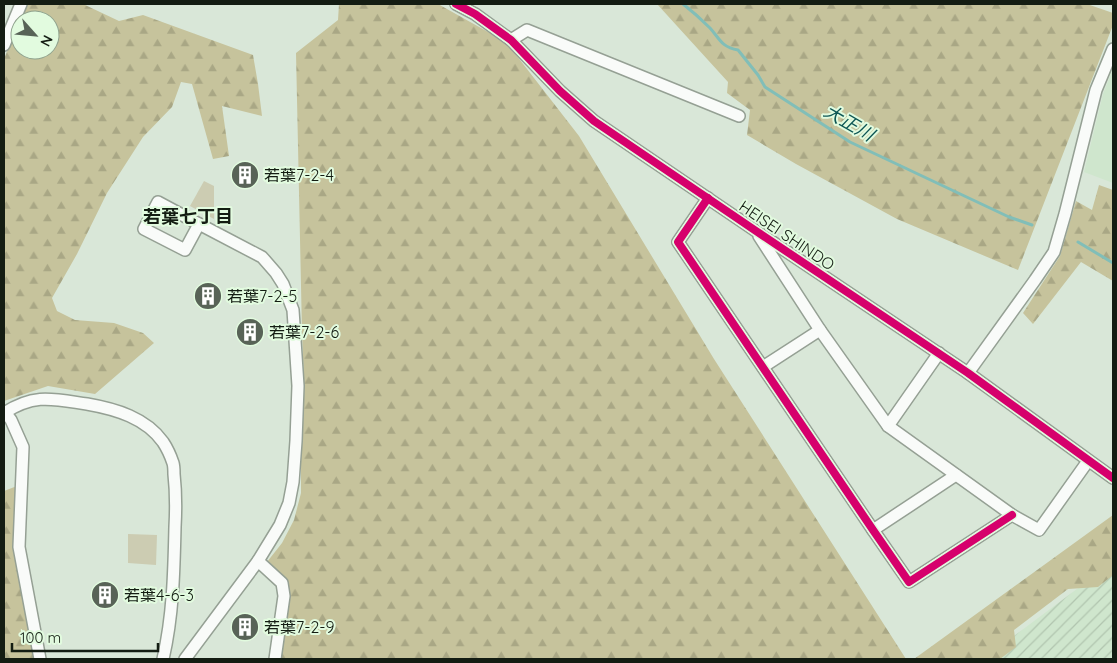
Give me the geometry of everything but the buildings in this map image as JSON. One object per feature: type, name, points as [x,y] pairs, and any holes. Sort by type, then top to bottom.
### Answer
[{"type":"street","points":[[4,45],[21,4]]},
{"type":"street","name":"HEISEI SHINDO","points":[[456,4],[475,14],[511,40],[560,91],[594,121],[939,353],[1113,478]]},
{"type":"street","points":[[511,40],[527,30],[739,116]]},
{"type":"street","points":[[968,373],[1054,252],[1096,90],[1113,48]]},
{"type":"street","points":[[708,198],[678,242],[909,582],[1012,515]]},
{"type":"street","points":[[185,659],[258,561],[280,525],[289,503],[294,482],[298,386],[293,310],[283,284],[266,262],[262,258],[199,224],[158,202],[144,229],[185,250],[199,224]]},
{"type":"street","points":[[756,231],[820,330],[888,426],[1012,515],[1039,530],[1088,461]]},
{"type":"street","points":[[763,367],[820,330]]},
{"type":"street","points":[[888,426],[939,353]]},
{"type":"street","points":[[40,659],[19,547],[23,447],[11,420],[4,413],[18,405],[35,399],[50,398],[108,408],[134,418],[150,428],[163,443],[173,463],[176,492],[173,599],[163,659]]},
{"type":"street","points":[[873,530],[956,475]]},
{"type":"street","points":[[258,561],[282,583],[284,596],[275,659]]},
{"type":"shaded area","points":[[1113,69],[1113,183],[1084,172],[1103,94]]},
{"type":"shaded area","points":[[204,181],[214,186],[214,219],[190,206]]},
{"type":"shaded area","points":[[128,534],[157,535],[156,565],[128,563]]},
{"type":"shaded area","points":[[1113,562],[1113,659],[983,659]]},
{"type":"green space","points":[[26,4],[83,4],[119,21],[143,15],[253,55],[262,116],[222,106],[229,156],[213,159],[192,84],[181,82],[172,107],[143,137],[107,193],[77,254],[52,298],[57,311],[75,320],[114,323],[143,333],[154,343],[95,394],[48,386],[4,401],[4,59],[10,44],[10,60],[60,60],[60,10],[24,10]]},
{"type":"green space","points":[[339,4],[438,4],[506,42],[579,136],[714,359],[906,659],[278,659],[288,584],[267,562],[282,543],[294,520],[301,493],[304,382],[296,53],[338,20]]},
{"type":"green space","points":[[657,4],[1087,4],[1113,13],[1113,25],[1018,270],[897,219],[747,135],[750,110],[727,93],[728,82]]},
{"type":"green space","points":[[1099,185],[1113,190],[1113,281],[1081,262],[1033,324],[1023,313],[1060,256],[1076,201],[1092,210]]},
{"type":"green space","points":[[17,486],[37,659],[4,659],[4,491]]},
{"type":"green space","points":[[1113,515],[1113,575],[1098,587],[1068,589],[1014,630],[1016,647],[1000,659],[914,659]]},
{"type":"waterway","name":"大正川","points":[[683,4],[707,25],[724,45],[738,50],[765,87],[850,142],[1009,217],[1032,225]]},
{"type":"waterway","name":"大正川","points":[[1078,242],[1113,263]]},
{"type":"cycle path","points":[[456,4],[475,14],[511,40],[560,91],[594,121],[968,373],[1113,478]]},
{"type":"cycle path","points":[[708,198],[678,242],[909,582],[1012,515]]},
{"type":"place","name":"若葉7-2-4","points":[[245,175]]},
{"type":"place","name":"若葉7-2-5","points":[[208,296]]},
{"type":"place","name":"若葉7-2-6","points":[[250,332]]},
{"type":"place","name":"若葉4-6-3","points":[[105,595]]},
{"type":"place","name":"若葉7-2-9","points":[[245,627]]},
{"type":"district","name":"若葉七丁目","points":[[188,217]]}]
